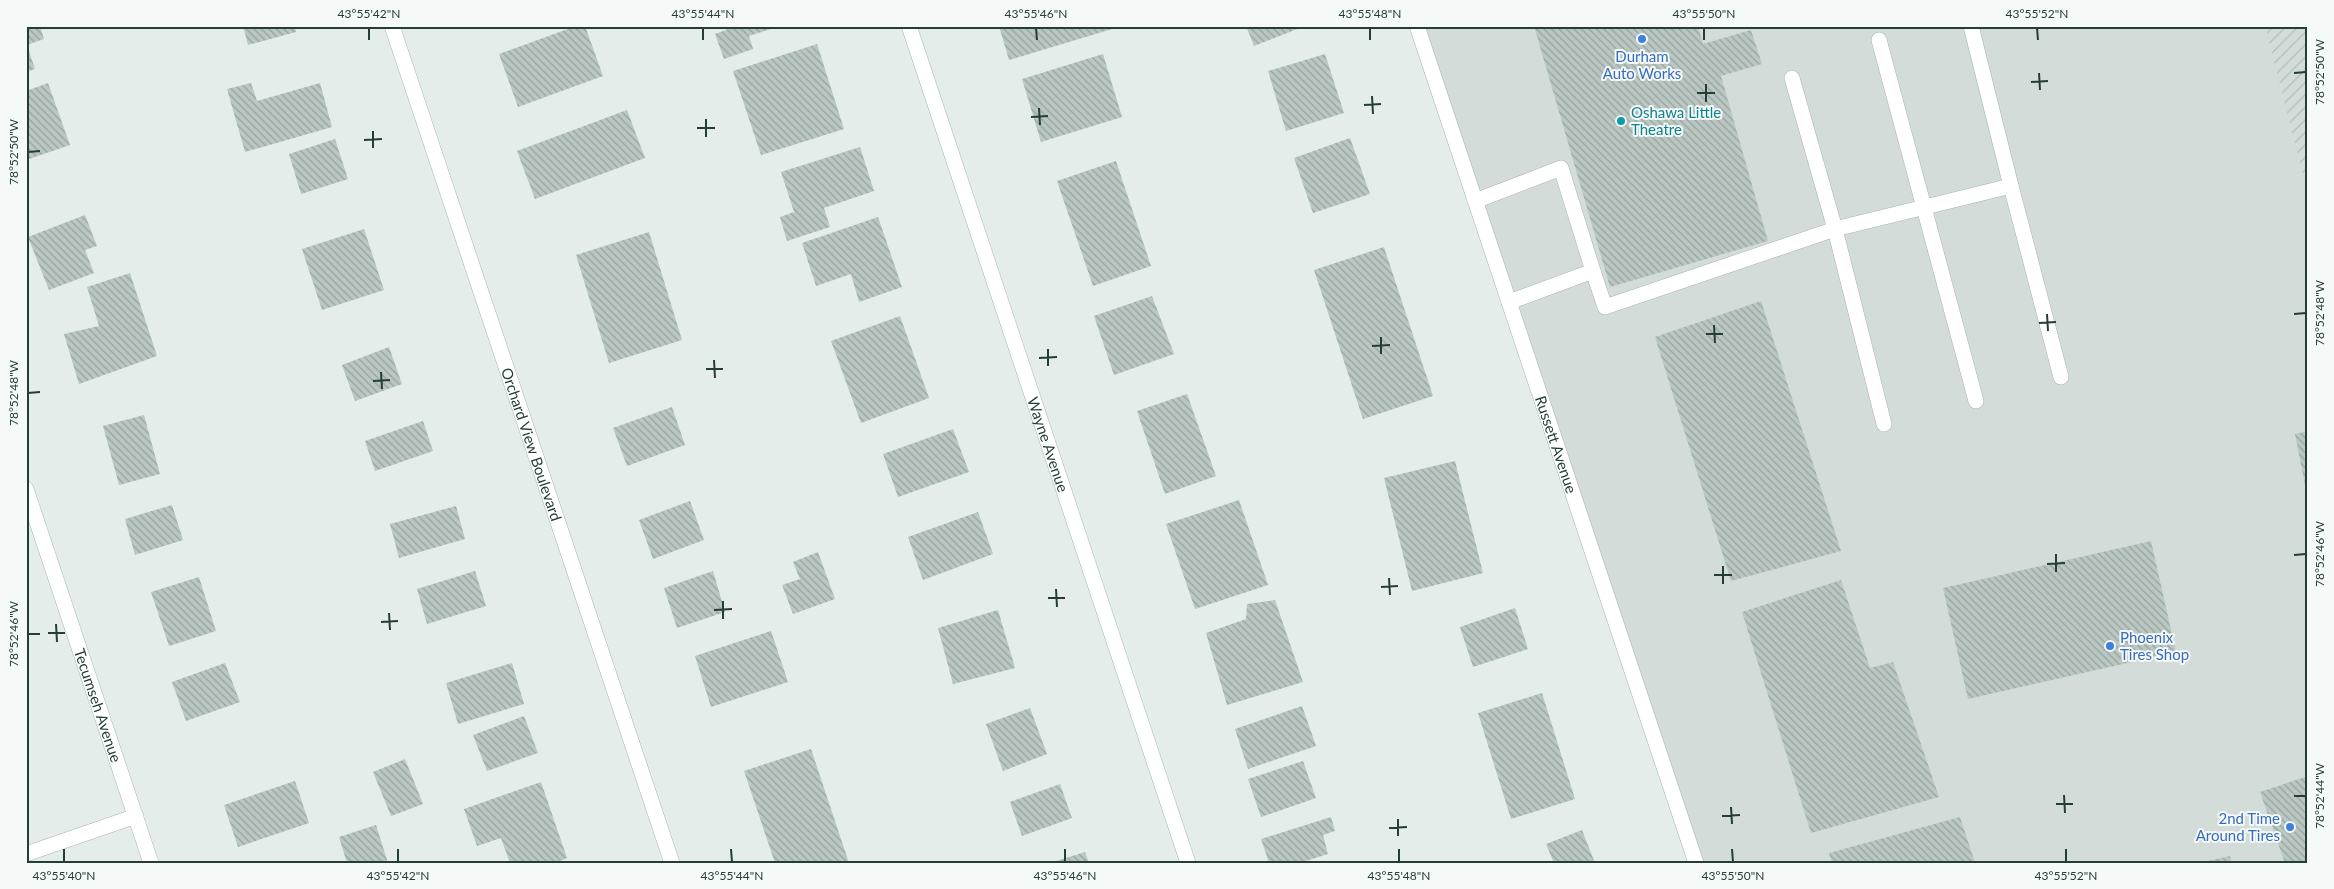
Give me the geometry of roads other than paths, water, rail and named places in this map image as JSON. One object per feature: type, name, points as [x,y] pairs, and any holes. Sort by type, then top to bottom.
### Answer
[{"type":"street","name":"Orchard View Boulevard","points":[[392,26],[672,863]]},
{"type":"street","name":"Wayne Avenue","points":[[909,26],[1188,863]]},
{"type":"street","name":"Russett Avenue","points":[[1417,26],[1696,863]]},
{"type":"street","points":[[1971,26],[2061,377]]},
{"type":"street","points":[[1878,40],[1925,207],[1976,401]]},
{"type":"street","points":[[1792,78],[1835,229],[1884,424]]},
{"type":"street","points":[[1475,201],[1560,168],[1605,308],[1835,229],[2011,186]]},
{"type":"street","points":[[1509,302],[1593,271]]},
{"type":"street","name":"Tecumseh Avenue","points":[[26,489],[151,863]]},
{"type":"street","points":[[26,854],[136,816]]},
{"type":"place","name":"Durham Auto Works","points":[[1642,39]]},
{"type":"place","name":"Oshawa Little Theatre","points":[[1621,121]]},
{"type":"place","name":"Phoenix Tires Shop","points":[[2110,646]]},
{"type":"place","name":"2nd Time Around Tires","points":[[2290,827]]}]
